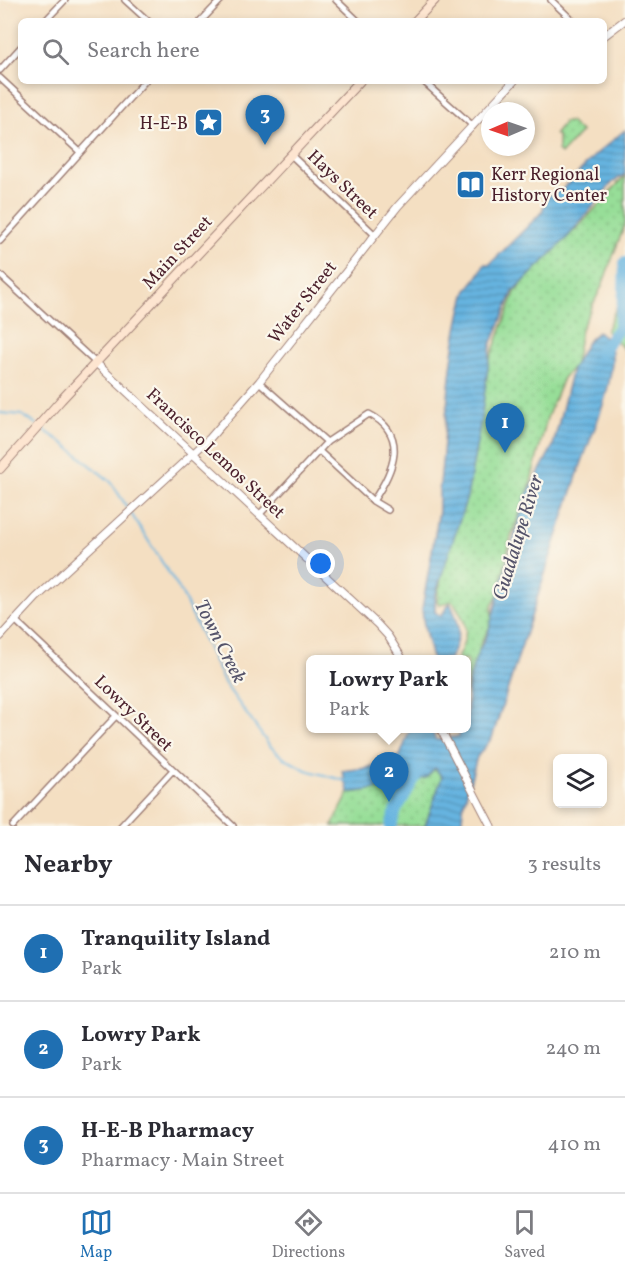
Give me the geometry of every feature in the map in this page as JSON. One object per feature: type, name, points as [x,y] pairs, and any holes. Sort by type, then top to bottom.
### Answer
[{"type":"main road","points":[[419,18],[435,0]]},
{"type":"main road","name":"Main Street","points":[[0,469],[55,407],[357,84]]},
{"type":"street","points":[[48,18],[65,0]]},
{"type":"street","points":[[125,0],[145,18]]},
{"type":"street","points":[[204,18],[221,0]]},
{"type":"street","points":[[336,0],[355,18]]},
{"type":"street","points":[[550,0],[570,18]]},
{"type":"street","points":[[607,34],[625,20]]},
{"type":"street","points":[[0,70],[18,50]]},
{"type":"street","points":[[0,78],[80,152]]},
{"type":"street","points":[[0,241],[143,84]]},
{"type":"street","points":[[426,84],[473,126]]},
{"type":"street","name":"Water Street","points":[[0,637],[36,598],[210,438],[259,382],[374,234],[511,84]]},
{"type":"street","name":"Hays Street","points":[[291,155],[374,234]]},
{"type":"street","name":"Francisco Lemos Street","points":[[0,275],[388,636],[399,655]]},
{"type":"street","points":[[259,382],[327,442]]},
{"type":"street","points":[[260,515],[327,442],[361,417],[369,414],[387,428],[393,440],[394,461],[390,474],[373,501]]},
{"type":"street","points":[[319,451],[373,501],[388,510]]},
{"type":"street","name":"Lowry Street","points":[[15,620],[230,825]]},
{"type":"street","points":[[13,826],[116,716]]},
{"type":"street","points":[[442,733],[491,826]]},
{"type":"street","points":[[121,826],[173,770]]},
{"type":"green space","points":[[563,122],[570,122],[581,132],[561,154],[558,151],[558,137],[555,134]]},
{"type":"green space","points":[[625,176],[625,224],[602,286],[581,329],[575,365],[563,378],[547,418],[529,489],[511,537],[499,592],[492,606],[492,623],[481,643],[471,681],[471,655],[458,655],[466,631],[463,618],[454,603],[451,601],[440,605],[437,598],[488,364],[515,292],[537,266],[580,225]]},
{"type":"green space","points":[[625,287],[625,350],[606,331]]},
{"type":"green space","points":[[435,768],[442,777],[425,826],[332,826],[349,793],[391,787]]},
{"type":"water","points":[[625,130],[625,174],[612,183],[566,239],[513,292],[491,345],[481,421],[467,497],[435,596],[435,612],[441,616],[450,603],[458,625],[458,637],[452,655],[431,655],[422,609],[439,511],[454,344],[465,295],[484,264],[490,264],[542,212],[547,196],[562,190],[595,155]]},
{"type":"water","points":[[598,332],[610,344],[612,362],[607,391],[492,738],[477,757],[464,803],[461,826],[425,826],[442,777],[435,768],[426,778],[391,787],[349,793],[342,771],[367,768],[400,756],[409,733],[433,733],[436,740],[459,736],[459,733],[471,733],[472,669],[488,633],[525,498],[553,446],[572,369],[587,342]]},
{"type":"waterway","name":"Guadalupe River","points":[[600,353],[619,328],[625,263]]},
{"type":"waterway","name":"Town Creek","points":[[0,413],[22,415],[36,424]]},
{"type":"waterway","name":"Town Creek","points":[[41,428],[66,445],[111,482],[181,592],[225,684],[269,745],[282,757],[306,770],[346,781]]},
{"type":"waterway","name":"Guadalupe River","points":[[391,826],[396,810],[420,769]]},
{"type":"place","name":"H-E-B","points":[[209,123]]},
{"type":"place","name":"H-E-B Pharmacy","points":[[265,145]]},
{"type":"place","name":"Kerr Regional History Center","points":[[470,184]]},
{"type":"place","name":"Tranquility Island","points":[[505,453]]},
{"type":"place","name":"Lowry Park","points":[[389,802]]}]
